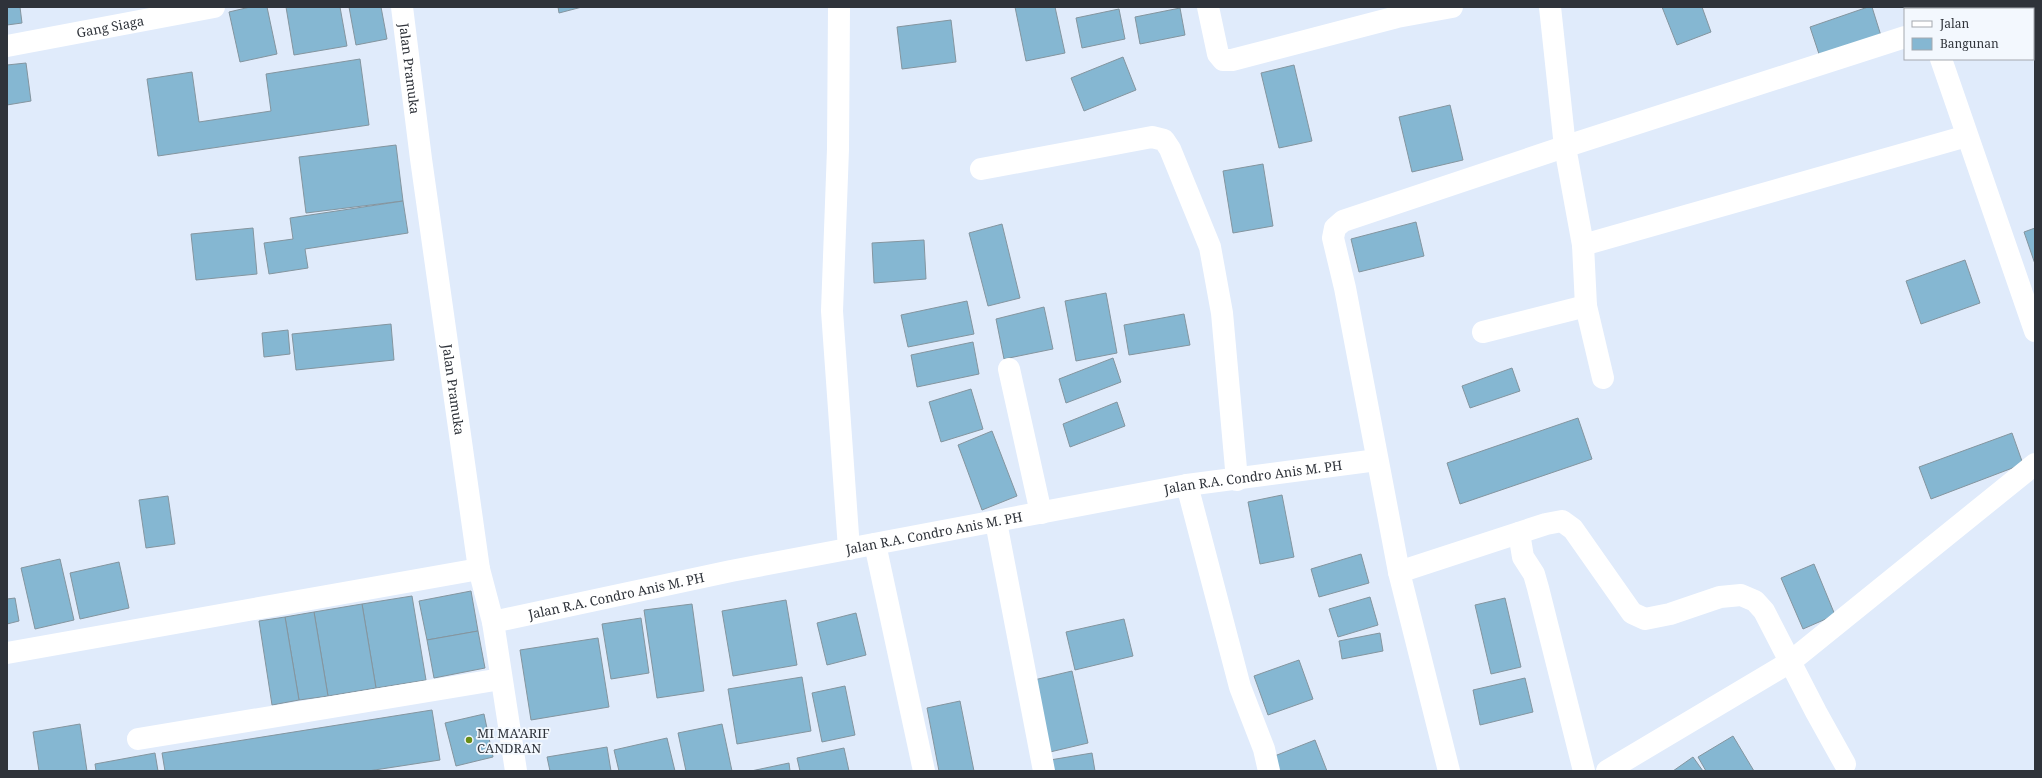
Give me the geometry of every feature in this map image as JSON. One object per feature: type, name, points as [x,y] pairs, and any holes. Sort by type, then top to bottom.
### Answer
[{"type":"street","name":"Gang Siaga","points":[[7,46],[214,7]]},
{"type":"street","name":"Jalan Pramuka","points":[[402,7],[421,159],[479,569],[493,622],[516,771]]},
{"type":"street","points":[[839,7],[838,149],[832,311],[849,549]]},
{"type":"street","points":[[1208,7],[1218,54],[1223,60],[1232,60],[1397,17],[1452,7]]},
{"type":"street","points":[[1550,7],[1565,147],[1583,245],[1586,306],[1603,378]]},
{"type":"street","points":[[1449,771],[1399,572],[1345,288],[1333,238],[1335,228],[1343,220],[1904,37]]},
{"type":"street","points":[[1941,60],[2035,331]]},
{"type":"street","points":[[1583,245],[1967,136]]},
{"type":"street","points":[[981,169],[1152,137],[1164,140],[1170,149],[1210,247],[1222,314],[1236,480]]},
{"type":"street","points":[[1483,332],[1586,306]]},
{"type":"street","points":[[1009,369],[1041,513]]},
{"type":"street","name":"Jalan R.A. Condro Anis M. PH","points":[[493,622],[731,572],[1187,485],[1236,480],[1377,460]]},
{"type":"street","points":[[1607,771],[1790,662],[2035,464]]},
{"type":"street","points":[[1187,485],[1240,687],[1260,736],[1269,771]]},
{"type":"street","points":[[1399,572],[1519,533],[1562,521],[1574,529],[1632,613],[1645,619],[1670,614],[1720,598],[1741,594],[1755,601],[1764,611],[1846,764]]},
{"type":"street","points":[[996,522],[1044,771]]},
{"type":"street","points":[[1519,533],[1523,557],[1534,574],[1538,588],[1584,771]]},
{"type":"street","points":[[875,544],[924,771]]},
{"type":"street","points":[[7,653],[479,569]]},
{"type":"street","points":[[138,738],[501,679]]},
{"type":"building","points":[[7,7],[20,7],[22,23],[7,25]]},
{"type":"building","points":[[250,7],[267,7],[277,54],[240,62],[229,12]]},
{"type":"building","points":[[286,7],[340,7],[347,46],[294,55]]},
{"type":"building","points":[[349,7],[381,7],[387,39],[356,45]]},
{"type":"building","points":[[558,7],[582,7],[559,13]]},
{"type":"building","points":[[1015,7],[1055,7],[1065,53],[1026,61]]},
{"type":"building","points":[[1662,7],[1702,7],[1711,32],[1677,45]]},
{"type":"building","points":[[1868,7],[1872,7],[1882,39],[1821,60],[1810,27]]},
{"type":"building","points":[[1180,8],[1185,35],[1140,44],[1135,17]]},
{"type":"building","points":[[1119,9],[1125,39],[1082,48],[1076,18]]},
{"type":"building","points":[[951,20],[956,62],[902,69],[897,27]]},
{"type":"building","points":[[1123,57],[1136,90],[1084,111],[1071,78]]},
{"type":"building","points":[[360,59],[369,125],[158,156],[147,79],[192,72],[199,122],[271,111],[266,74]]},
{"type":"building","points":[[26,63],[31,101],[7,105],[7,65]]},
{"type":"building","points":[[1294,65],[1312,141],[1279,148],[1261,73]]},
{"type":"building","points":[[1450,105],[1463,160],[1412,172],[1399,117]]},
{"type":"building","points":[[396,145],[403,201],[306,213],[299,157]]},
{"type":"building","points":[[1263,164],[1273,226],[1233,233],[1223,171]]},
{"type":"building","points":[[403,201],[408,233],[305,249],[308,268],[269,274],[264,243],[293,239],[290,218]]},
{"type":"building","points":[[1416,222],[1424,256],[1359,272],[1351,239]]},
{"type":"building","points":[[1002,224],[1020,298],[988,306],[969,233]]},
{"type":"building","points":[[253,228],[257,274],[196,280],[191,234]]},
{"type":"building","points":[[2035,228],[2035,264],[2024,232]]},
{"type":"building","points":[[924,240],[926,279],[874,283],[872,243]]},
{"type":"building","points":[[1965,260],[1980,303],[1921,324],[1906,281]]},
{"type":"building","points":[[1106,293],[1117,353],[1076,361],[1065,301]]},
{"type":"building","points":[[967,301],[974,334],[908,347],[901,315]]},
{"type":"building","points":[[1044,307],[1053,349],[1004,359],[996,319]]},
{"type":"building","points":[[1184,314],[1190,345],[1129,355],[1124,325]]},
{"type":"building","points":[[391,324],[394,360],[296,370],[292,334]]},
{"type":"building","points":[[288,330],[290,354],[264,357],[262,333]]},
{"type":"building","points":[[973,342],[979,374],[917,387],[911,355]]},
{"type":"building","points":[[1113,358],[1121,382],[1066,403],[1059,379]]},
{"type":"building","points":[[1512,368],[1520,391],[1470,408],[1462,386]]},
{"type":"building","points":[[971,389],[983,429],[941,442],[929,402]]},
{"type":"building","points":[[1117,402],[1125,426],[1070,447],[1063,424]]},
{"type":"building","points":[[1578,418],[1592,459],[1460,504],[1447,463]]},
{"type":"building","points":[[992,431],[1017,496],[982,510],[958,445]]},
{"type":"building","points":[[2012,433],[2023,464],[1931,499],[1919,467]]},
{"type":"building","points":[[1282,495],[1294,557],[1260,564],[1248,502]]},
{"type":"building","points":[[168,496],[175,544],[146,548],[139,500]]},
{"type":"building","points":[[1361,554],[1369,583],[1319,597],[1311,569]]},
{"type":"building","points":[[60,559],[74,620],[35,629],[21,568]]},
{"type":"building","points":[[119,562],[129,608],[80,619],[70,573]]},
{"type":"building","points":[[1814,564],[1835,615],[1803,629],[1781,578]]},
{"type":"building","points":[[471,591],[478,631],[427,640],[419,601]]},
{"type":"building","points":[[412,596],[426,680],[376,688],[362,604]]},
{"type":"building","points":[[1370,597],[1378,625],[1338,637],[1329,609]]},
{"type":"building","points":[[15,598],[19,621],[7,624],[7,599]]},
{"type":"building","points":[[1505,598],[1521,667],[1491,674],[1475,605]]},
{"type":"building","points":[[786,600],[797,665],[733,676],[722,611]]},
{"type":"building","points":[[362,604],[376,688],[328,696],[314,612]]},
{"type":"building","points":[[692,604],[704,691],[657,698],[644,610]]},
{"type":"building","points":[[314,612],[328,696],[299,700],[285,617]]},
{"type":"building","points":[[856,613],[866,655],[827,665],[817,623]]},
{"type":"building","points":[[285,617],[299,700],[272,705],[259,621]]},
{"type":"building","points":[[641,618],[649,673],[611,679],[602,624]]},
{"type":"building","points":[[1124,619],[1133,656],[1075,670],[1066,632]]},
{"type":"building","points":[[478,631],[485,668],[434,678],[427,640]]},
{"type":"building","points":[[1380,633],[1383,651],[1342,659],[1339,641]]},
{"type":"building","points":[[598,638],[609,707],[531,720],[520,650]]},
{"type":"building","points":[[1299,660],[1313,699],[1268,715],[1254,676]]},
{"type":"building","points":[[1072,671],[1088,743],[1050,752],[1034,680]]},
{"type":"building","points":[[802,677],[811,731],[737,744],[728,689]]},
{"type":"building","points":[[1525,678],[1533,712],[1480,725],[1473,690]]},
{"type":"building","points":[[845,686],[855,735],[822,742],[812,693]]},
{"type":"building","points":[[960,701],[974,771],[939,771],[927,708]]},
{"type":"building","points":[[432,710],[440,760],[368,771],[165,771],[162,753]]},
{"type":"building","name":"MI MA'ARIF CANDRAN","points":[[484,714],[493,757],[456,766],[445,723]]},
{"type":"building","points":[[80,724],[87,771],[39,771],[33,732]]},
{"type":"building","points":[[722,724],[732,771],[686,771],[678,733]]},
{"type":"building","points":[[1733,736],[1754,771],[1706,771],[1698,757]]},
{"type":"building","points":[[667,738],[675,771],[619,771],[614,750]]},
{"type":"building","points":[[1315,740],[1327,771],[1278,771],[1272,757]]},
{"type":"building","points":[[607,747],[611,771],[550,771],[547,757]]},
{"type":"building","points":[[844,748],[849,771],[800,771],[797,758]]},
{"type":"building","points":[[155,753],[158,771],[96,771],[95,764]]},
{"type":"building","points":[[1092,753],[1095,771],[1052,771],[1050,760]]},
{"type":"building","points":[[1693,757],[1703,771],[1673,771]]},
{"type":"building","points":[[789,763],[790,771],[751,771]]},
{"type":"place","name":"MI MA'ARIF CANDRAN","points":[[469,740]]}]
